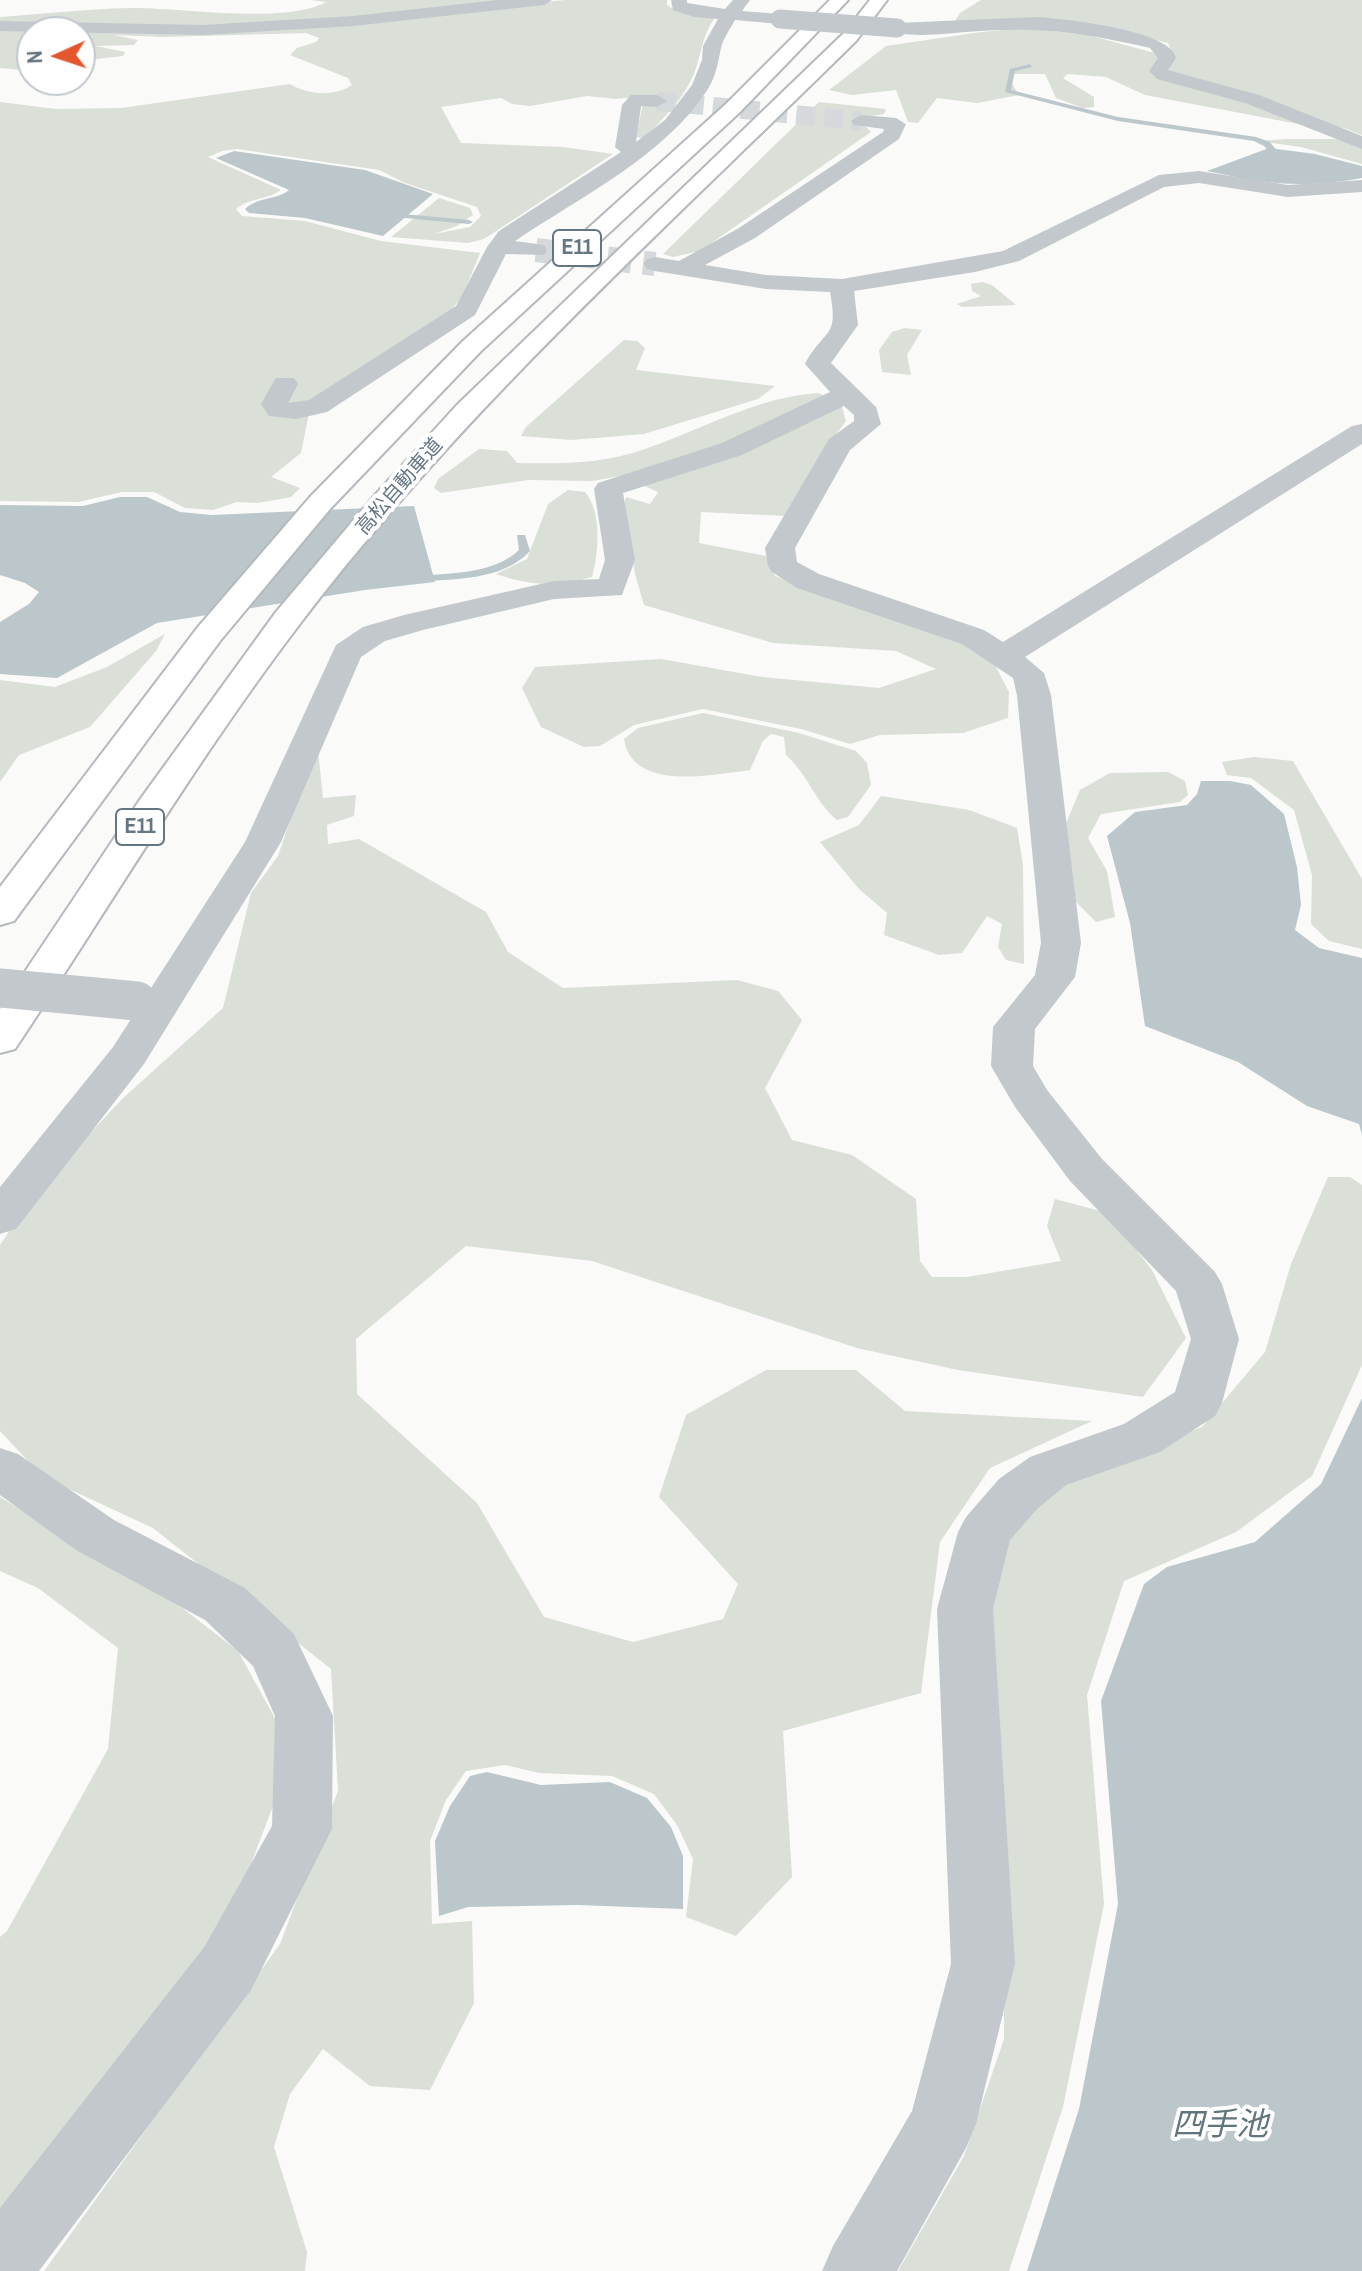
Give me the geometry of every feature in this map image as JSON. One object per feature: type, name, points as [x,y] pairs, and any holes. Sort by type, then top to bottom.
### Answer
[{"type":"highway","points":[[733,108],[819,0]]},
{"type":"highway","name":"高松自動車道","points":[[0,913],[209,634],[320,503],[472,346],[733,108],[840,0]]},
{"type":"highway","name":"高松自動車道","points":[[0,1040],[152,809],[287,619],[384,502],[477,400],[850,37],[879,0]]},
{"type":"highway","points":[[850,37],[878,15],[891,0]]},
{"type":"street","points":[[0,26],[203,30],[353,21],[544,0]]},
{"type":"street","points":[[679,0],[679,6],[683,9],[735,8],[780,19],[897,28],[942,30],[1012,24],[1059,24],[1156,44],[1166,52],[1167,58],[1158,71],[1164,75],[1252,99],[1362,143]]},
{"type":"street","points":[[285,384],[274,404],[278,410],[296,411],[318,406],[466,310],[498,247],[507,236],[640,149],[672,124],[701,86],[711,60],[712,46],[735,8]]},
{"type":"street","points":[[942,30],[945,18],[958,9]]},
{"type":"street","points":[[640,149],[625,147],[632,105],[638,99],[657,101]]},
{"type":"street","points":[[685,267],[760,224],[892,135],[896,124],[861,121]]},
{"type":"street","points":[[655,264],[766,282],[842,286],[975,265],[1011,256],[1159,181],[1199,177],[1288,191],[1362,186]]},
{"type":"street","points":[[498,247],[536,250]]},
{"type":"street","points":[[842,286],[847,318],[843,331],[824,350],[818,364],[867,413],[868,424],[839,445],[780,548],[783,566],[808,581],[973,637],[1005,655],[1028,673],[1034,695],[1061,943],[1055,977],[1014,1027],[1012,1066],[1030,1097],[1086,1170],[1198,1284],[1215,1339],[1197,1403],[1142,1438],[1048,1471],[1018,1494],[985,1532],[965,1609],[983,1964],[942,2124],[858,2271]]},
{"type":"street","points":[[0,1218],[129,1055],[150,1003],[263,842],[347,652],[374,634],[415,622],[554,590],[611,588],[620,560],[608,489],[732,449],[847,394]]},
{"type":"street","points":[[1005,655],[1362,432]]},
{"type":"street","points":[[0,988],[150,1003]]},
{"type":"street","points":[[0,1468],[95,1535],[225,1604],[274,1651],[304,1716],[302,1829],[228,1968],[0,2265]]},
{"type":"shaded area","points":[[310,0],[524,0],[347,19],[203,27],[96,25],[96,16],[16,16],[16,23],[0,23],[0,17],[113,9],[259,14],[308,9],[326,2]]},
{"type":"shaded area","points":[[566,0],[667,0],[667,5],[675,10],[715,17],[688,86],[644,138],[636,137],[643,103],[636,97],[616,99],[587,96],[530,106],[512,104],[501,98],[441,107],[461,143],[563,147],[613,154],[484,239],[468,243],[391,237],[439,198],[470,208],[473,215],[457,226],[434,234],[470,227],[481,216],[477,207],[405,183],[379,170],[237,149],[208,157],[281,190],[241,205],[236,209],[242,216],[305,221],[381,241],[480,253],[462,297],[445,317],[309,413],[301,453],[271,477],[300,488],[291,497],[258,503],[237,502],[213,510],[185,508],[154,492],[122,492],[78,502],[0,501],[0,102],[56,109],[121,108],[290,84],[321,93],[352,85],[348,78],[290,55],[297,48],[316,42],[319,38],[306,33],[163,37],[114,35],[138,40],[134,45],[96,46],[96,30],[205,32]]},
{"type":"shaded area","points":[[981,0],[1362,0],[1362,135],[1344,128],[1309,126],[1145,95],[1106,77],[1068,74],[1063,78],[1094,97],[1094,107],[1083,108],[1056,98],[1045,74],[1014,74],[1011,82],[1019,95],[977,103],[937,98],[918,123],[908,122],[896,90],[852,95],[829,90],[886,46],[981,32],[1026,28],[1088,35],[1151,52],[1172,53],[1168,43],[1124,32],[955,21],[960,13]]},
{"type":"shaded area","points":[[0,28],[16,28],[16,70],[0,68]]},
{"type":"shaded area","points":[[96,46],[125,52],[123,56],[96,59]]},
{"type":"shaded area","points":[[819,102],[886,109],[884,114],[860,118],[852,123],[871,132],[700,251],[673,257],[663,254]]},
{"type":"shaded area","points":[[1341,139],[1362,148],[1362,164],[1301,147],[1258,141]]},
{"type":"shaded area","points":[[982,282],[992,285],[1016,305],[962,307],[957,304],[981,296],[972,291],[971,284]]},
{"type":"shaded area","points":[[905,328],[922,330],[907,355],[911,375],[882,372],[879,350],[892,332]]},
{"type":"shaded area","points":[[624,340],[637,341],[645,348],[636,370],[775,386],[758,399],[644,434],[571,440],[521,436],[526,427]]},
{"type":"shaded area","points":[[819,393],[826,397],[730,443],[643,472],[592,481],[528,480],[441,493],[434,488],[438,479],[479,449],[507,451],[517,463],[598,460],[645,449],[774,400]]},
{"type":"shaded area","points":[[833,405],[842,407],[846,421],[786,516],[701,512],[699,543],[766,556],[775,576],[968,641],[996,667],[1009,692],[1008,718],[963,733],[880,735],[850,744],[801,729],[703,709],[634,725],[600,746],[584,747],[541,727],[522,688],[535,667],[661,659],[762,677],[879,688],[936,669],[896,651],[773,643],[644,605],[635,574],[624,504],[626,497],[650,504],[658,492],[640,484]]},
{"type":"shaded area","points":[[568,490],[585,492],[594,510],[597,544],[592,577],[544,584],[496,574],[527,559],[548,504]]},
{"type":"shaded area","points":[[165,634],[156,651],[90,727],[19,755],[0,782],[0,680],[55,687],[107,667]]},
{"type":"shaded area","points":[[703,713],[799,733],[856,751],[867,763],[871,785],[848,817],[837,820],[786,755],[784,737],[771,734],[763,741],[750,770],[715,775],[657,773],[642,767],[630,756],[624,739],[638,728]]},
{"type":"shaded area","points":[[317,741],[323,798],[356,795],[354,816],[327,825],[328,844],[359,839],[486,912],[508,952],[563,988],[737,980],[778,991],[802,1020],[765,1088],[792,1140],[852,1155],[916,1199],[920,1261],[932,1277],[967,1277],[1061,1261],[1047,1226],[1055,1199],[1108,1213],[1152,1270],[1186,1338],[1143,1397],[958,1370],[857,1348],[592,1261],[466,1246],[356,1339],[357,1394],[477,1503],[544,1617],[633,1642],[723,1619],[738,1584],[659,1497],[686,1415],[766,1370],[856,1370],[905,1411],[1092,1421],[990,1468],[940,1542],[921,1693],[783,1731],[792,1877],[736,1936],[686,1917],[693,1859],[677,1825],[654,1794],[612,1776],[539,1773],[505,1765],[466,1771],[446,1800],[430,1841],[432,1924],[472,1921],[474,2003],[430,2090],[370,2086],[323,2049],[290,2094],[274,2147],[307,2252],[305,2271],[44,2271],[280,1944],[338,1791],[331,1669],[153,1528],[43,1477],[0,1431],[0,1245],[36,1191],[122,1099],[223,1008],[251,893],[278,856]]},
{"type":"shaded area","points":[[1254,757],[1293,761],[1362,879],[1362,949],[1329,941],[1311,924],[1312,875],[1294,810],[1251,778],[1227,775],[1222,762]]},
{"type":"shaded area","points":[[1168,772],[1185,781],[1188,795],[1180,802],[1101,814],[1088,838],[1107,871],[1115,917],[1096,922],[1072,898],[1064,828],[1080,790],[1110,773]]},
{"type":"shaded area","points":[[881,796],[969,810],[1017,828],[1023,865],[1024,964],[1006,960],[998,947],[1002,924],[987,916],[962,953],[939,955],[884,935],[887,913],[859,889],[820,842],[859,825]]},
{"type":"shaded area","points":[[1328,1177],[1350,1177],[1362,1185],[1362,1365],[1312,1476],[1236,1532],[1124,1581],[1087,1695],[1104,1904],[1063,2107],[1009,2271],[898,2271],[964,2156],[1004,2039],[1004,1894],[986,1610],[1000,1543],[1052,1487],[1202,1427],[1265,1352],[1291,1264]]},
{"type":"shaded area","points":[[0,1497],[181,1607],[238,1651],[277,1722],[276,1798],[235,1906],[0,2223],[0,1937],[7,1931],[108,1749],[118,1648],[38,1588],[0,1571]]},
{"type":"water","points":[[1269,148],[1315,154],[1362,166],[1362,178],[1284,184],[1207,171]]},
{"type":"water","points":[[234,151],[365,170],[433,194],[383,236],[305,218],[249,213],[245,209],[250,205],[289,190],[216,158]]},
{"type":"water","points":[[120,497],[147,497],[180,512],[212,515],[414,506],[435,582],[157,623],[57,678],[0,674],[0,622],[29,604],[39,592],[25,583],[0,575],[0,505],[83,506]]},
{"type":"water","points":[[1201,781],[1251,785],[1284,814],[1297,867],[1301,905],[1295,930],[1319,948],[1362,958],[1362,1135],[1359,1124],[1307,1106],[1238,1062],[1145,1026],[1130,923],[1107,836],[1135,812],[1187,805],[1197,794]]},
{"type":"water","name":"四手池","points":[[1362,1398],[1362,2271],[1027,2271],[1079,2109],[1118,1904],[1101,1701],[1144,1584],[1167,1567],[1255,1542],[1321,1484]]},
{"type":"water","points":[[487,1772],[541,1785],[610,1782],[647,1798],[671,1827],[683,1856],[683,1909],[578,1905],[468,1907],[439,1916],[435,1841],[450,1806],[470,1776]]},
{"type":"waterway","points":[[1030,66],[1012,70],[1007,91],[1118,119],[1256,139],[1267,144],[1277,156]]},
{"type":"waterway","points":[[395,215],[469,222]]},
{"type":"waterway","points":[[414,579],[474,573],[504,566],[525,551],[521,537]]},
{"type":"tunnel","points":[[657,101],[861,121]]},
{"type":"tunnel","points":[[536,250],[655,264]]}]
